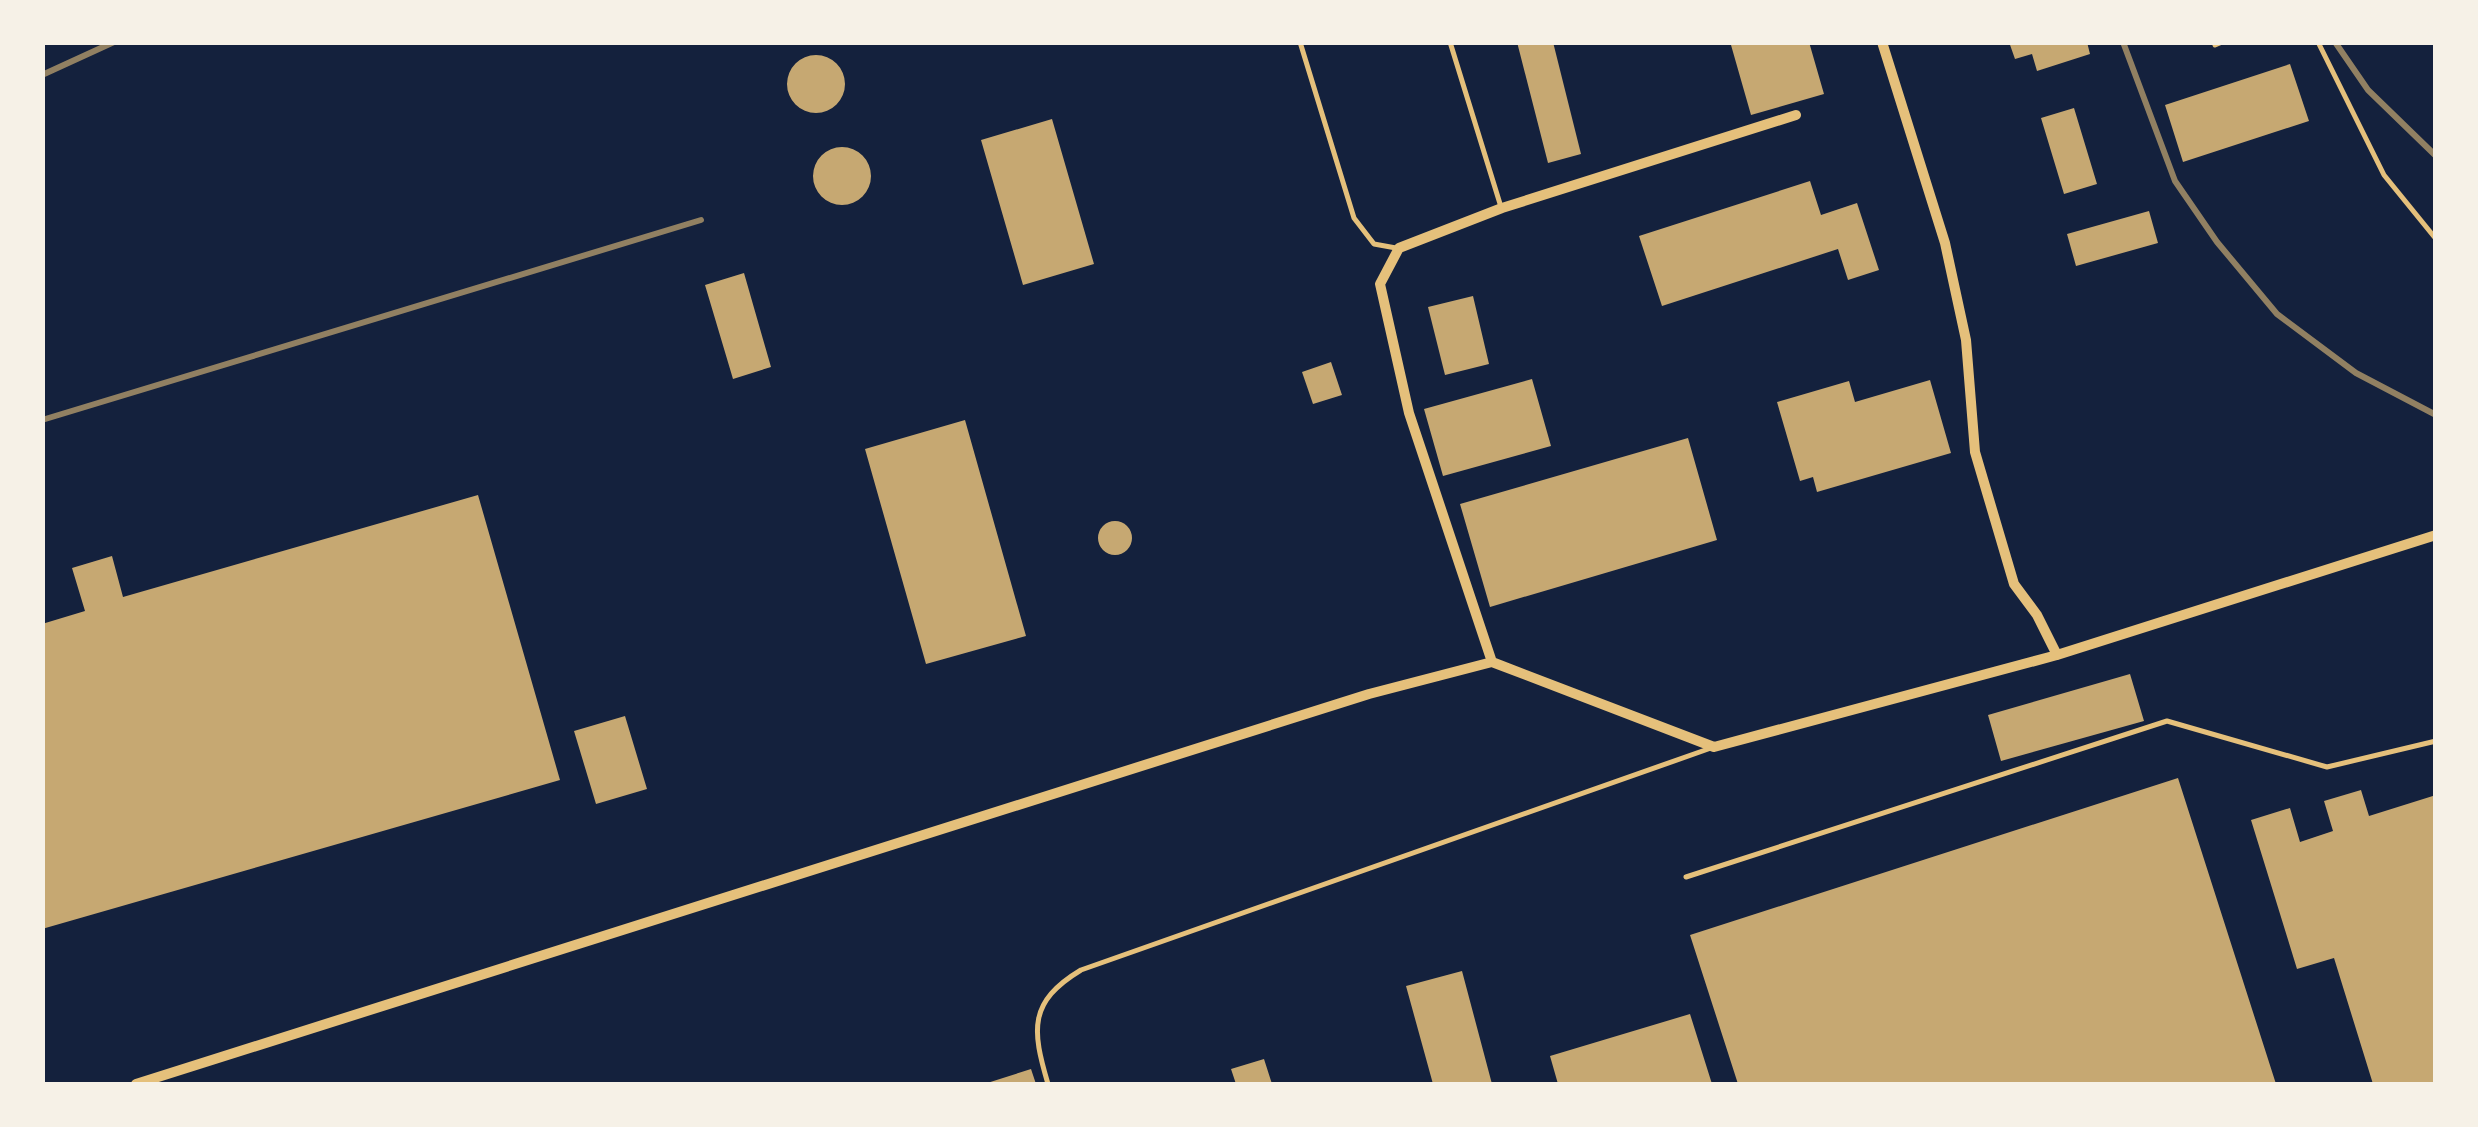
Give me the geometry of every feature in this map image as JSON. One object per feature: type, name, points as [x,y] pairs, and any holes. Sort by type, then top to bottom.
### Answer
[{"type":"street","points":[[1882,42],[1944,244],[1966,340],[1975,452],[2014,584],[2037,615],[2057,655]]},
{"type":"street","points":[[1492,662],[1408,413],[1380,284],[1400,248],[1502,208],[1796,116]]},
{"type":"street","points":[[136,1084],[1369,694],[1492,662],[1714,747],[2057,655],[2436,534]]},
{"type":"lane","points":[[1300,42],[1354,218],[1374,244],[1400,248]]},
{"type":"lane","points":[[1450,42],[1502,208]]},
{"type":"lane","points":[[2318,42],[2384,175],[2436,238]]},
{"type":"lane","points":[[1686,877],[2168,721],[2327,767],[2436,741]]},
{"type":"lane","points":[[1048,1084],[1034,1030],[1050,988],[1081,970],[1714,747]]},
{"type":"building","points":[[1517,42],[1553,42],[1581,154],[1548,163]]},
{"type":"building","points":[[1809,42],[1824,94],[1751,115],[1731,45]]},
{"type":"building","points":[[2009,42],[2087,42],[2090,54],[2037,71],[2032,54],[2015,59]]},
{"type":"building","points":[[816,55],[836,64],[845,84],[836,104],[816,113],[796,104],[787,84],[796,64]]},
{"type":"building","points":[[2290,64],[2309,121],[2183,162],[2165,105]]},
{"type":"building","points":[[2074,108],[2097,184],[2064,194],[2041,118]]},
{"type":"building","points":[[1052,119],[1094,264],[1023,285],[981,140]]},
{"type":"building","points":[[842,147],[862,156],[871,176],[862,196],[842,205],[822,196],[813,176],[822,156]]},
{"type":"building","points":[[1810,181],[1821,215],[1857,203],[1879,270],[1848,280],[1838,249],[1662,306],[1639,236]]},
{"type":"building","points":[[2149,211],[2158,243],[2076,266],[2067,234]]},
{"type":"building","points":[[744,273],[771,367],[733,379],[705,285]]},
{"type":"building","points":[[1473,296],[1489,364],[1445,375],[1428,307]]},
{"type":"building","points":[[1331,362],[1342,395],[1313,404],[1302,372]]},
{"type":"building","points":[[1532,379],[1551,446],[1443,476],[1424,409]]},
{"type":"building","points":[[1930,380],[1951,453],[1817,492],[1813,477],[1800,481],[1777,402],[1849,381],[1855,402]]},
{"type":"building","points":[[965,420],[1026,636],[926,664],[865,449]]},
{"type":"building","points":[[1688,438],[1717,540],[1490,607],[1460,504]]},
{"type":"building","points":[[478,495],[560,780],[42,929],[42,624],[85,611],[72,568],[112,556],[123,597]]},
{"type":"building","points":[[1115,521],[1127,526],[1132,538],[1127,550],[1115,555],[1103,550],[1098,538],[1103,526]]},
{"type":"building","points":[[2130,674],[2144,721],[2001,761],[1988,715]]},
{"type":"building","points":[[625,716],[647,789],[596,804],[574,731]]},
{"type":"building","points":[[2178,778],[2276,1084],[1738,1084],[1690,935]]},
{"type":"building","points":[[2361,790],[2369,816],[2436,795],[2436,1084],[2373,1084],[2334,958],[2297,969],[2251,820],[2290,808],[2300,842],[2333,831],[2324,801]]},
{"type":"building","points":[[1462,971],[1492,1084],[1433,1084],[1406,986]]},
{"type":"building","points":[[1690,1014],[1712,1084],[1558,1084],[1550,1056]]},
{"type":"building","points":[[1264,1059],[1272,1084],[1236,1084],[1231,1069]]},
{"type":"building","points":[[1031,1069],[1036,1084],[984,1084]]},
{"type":"railway","points":[[42,75],[114,42]]},
{"type":"railway","points":[[2123,42],[2175,181],[2217,242],[2277,314],[2356,373],[2436,415]]},
{"type":"railway","points":[[2335,42],[2368,90],[2436,156]]},
{"type":"railway","points":[[42,420],[701,220]]}]
